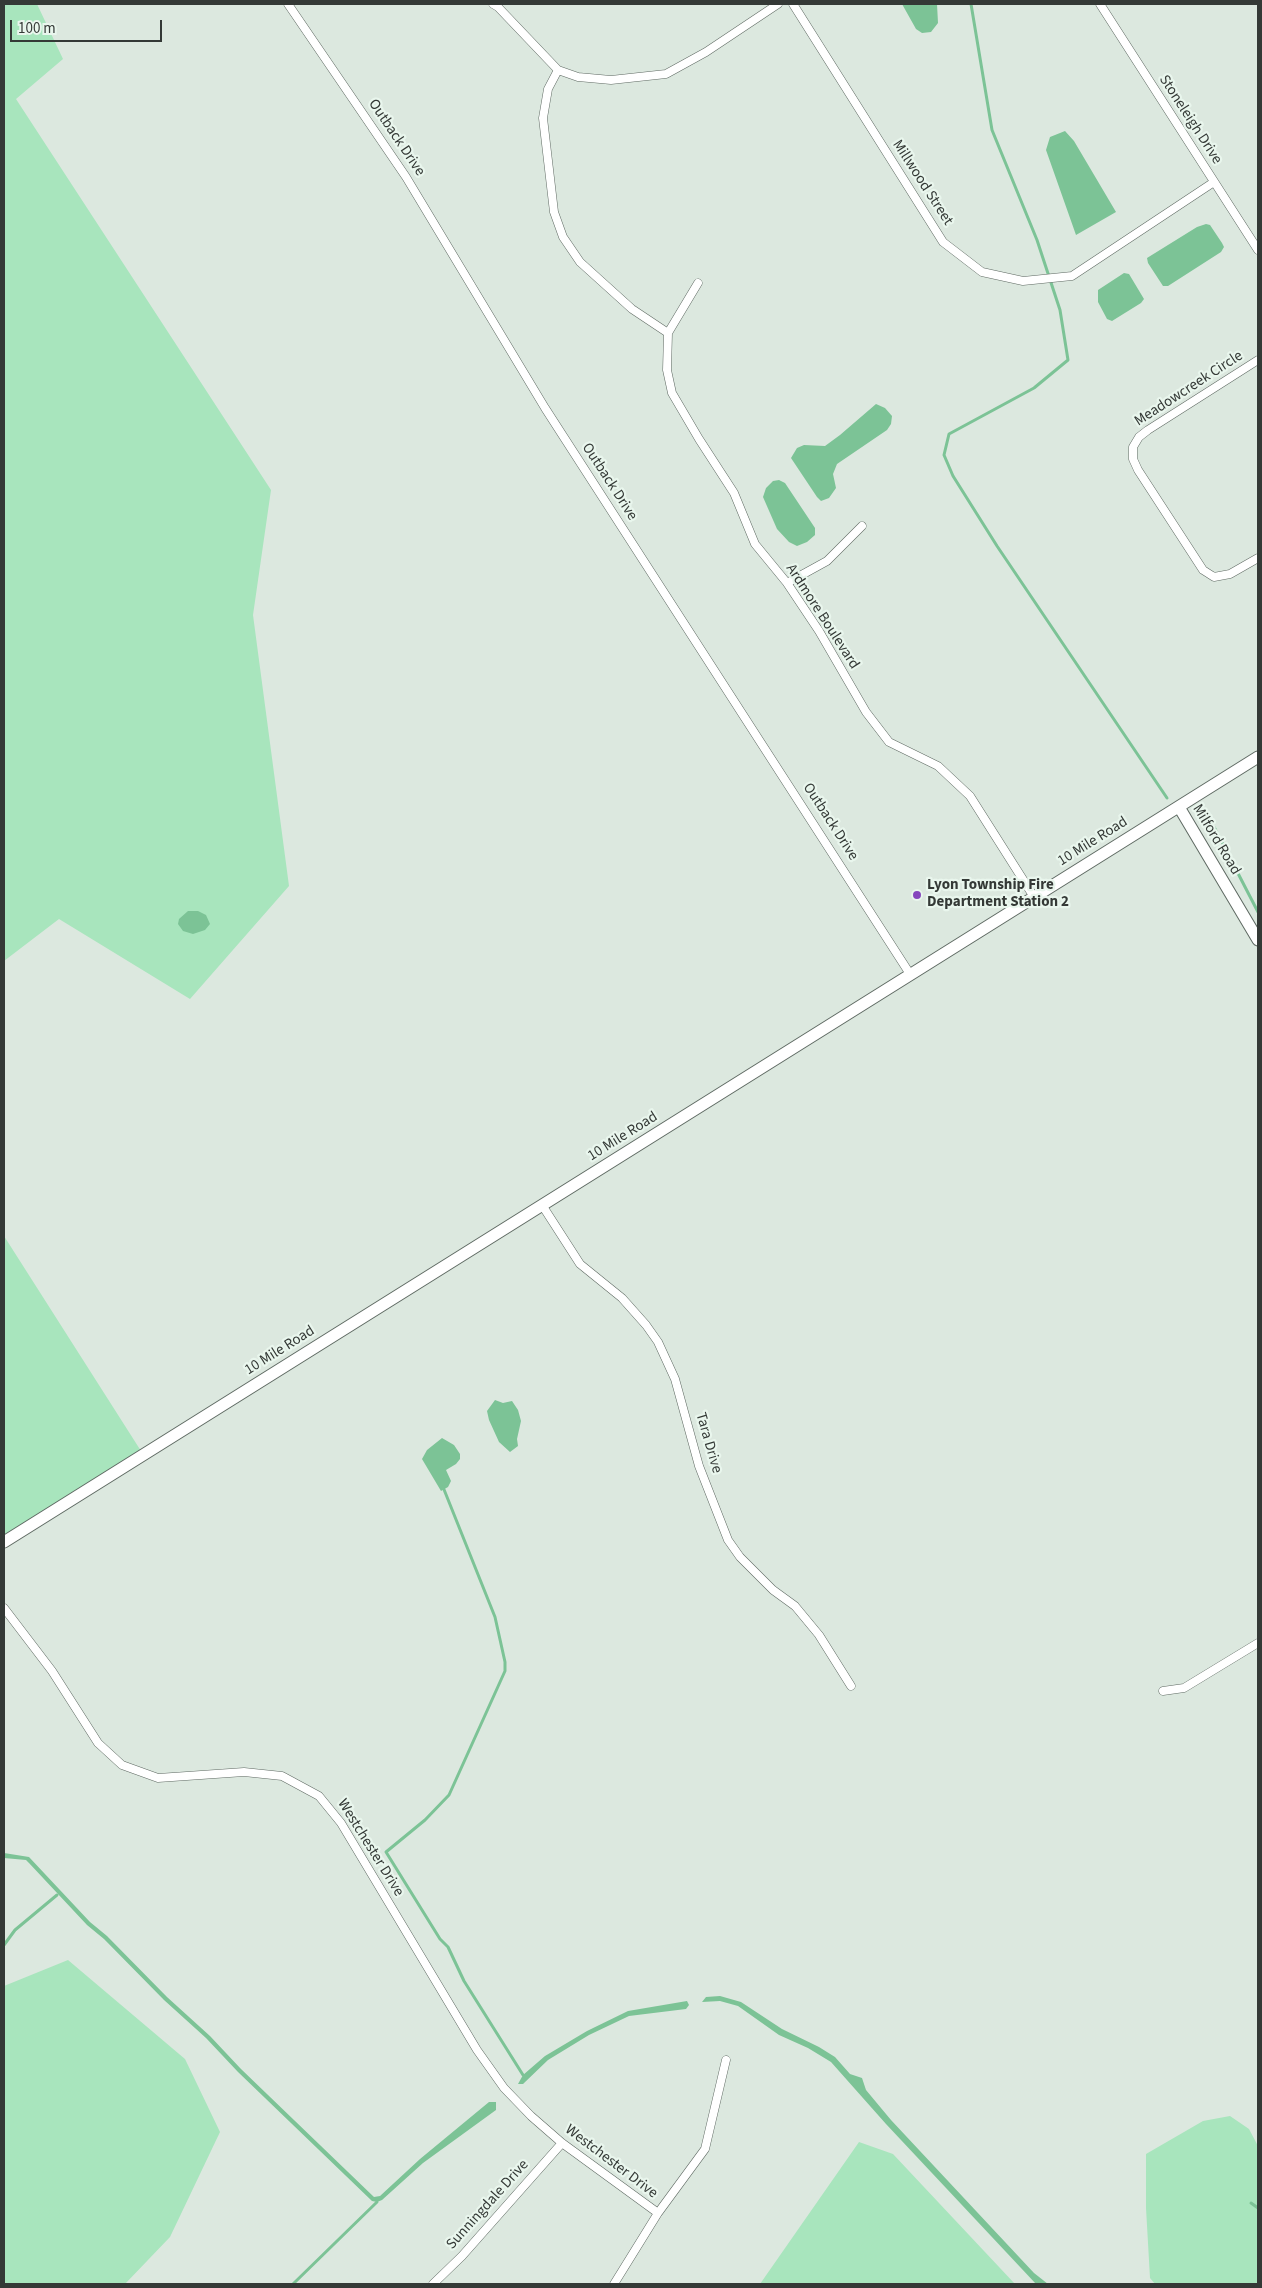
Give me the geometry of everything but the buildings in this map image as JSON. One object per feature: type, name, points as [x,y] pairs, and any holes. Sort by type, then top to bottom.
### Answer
[{"type":"main road","name":"10 Mile Road","points":[[4,1542],[1258,757]]},
{"type":"main road","name":"Milford Road","points":[[1179,807],[1255,928],[1258,940]]},
{"type":"street","name":"Outback Drive","points":[[288,4],[406,177],[545,408],[910,974]]},
{"type":"street","points":[[493,4],[558,70],[578,77],[611,80],[666,74],[706,52],[778,4]]},
{"type":"street","name":"Millwood Street","points":[[793,4],[943,242],[982,272],[1023,282],[1072,276],[1214,182]]},
{"type":"street","name":"Stoneleigh Drive","points":[[1100,4],[1258,250]]},
{"type":"street","points":[[558,70],[548,88],[543,118],[554,212],[563,237],[580,262],[632,309],[668,334]]},
{"type":"street","name":"Ardmore Boulevard","points":[[698,282],[668,334],[667,370],[672,392],[734,493],[755,544],[787,583],[819,632],[866,712],[890,742],[938,766],[970,796],[1034,897]]},
{"type":"street","name":"Meadowcreek Circle","points":[[1258,360],[1148,430],[1139,437],[1133,447],[1133,453],[1138,470],[1203,570],[1214,577],[1230,574],[1258,558]]},
{"type":"street","points":[[787,583],[827,561],[862,526]]},
{"type":"street","name":"Tara Drive","points":[[542,1205],[580,1264],[622,1298],[658,1342],[675,1379],[699,1466],[728,1540],[740,1557],[795,1606],[819,1635],[851,1686]]},
{"type":"street","name":"Westchester Drive","points":[[4,1608],[52,1671],[98,1743],[122,1765],[158,1778],[244,1772],[282,1776],[319,1796],[341,1823],[490,2069],[531,2116],[562,2143],[658,2214]]},
{"type":"street","points":[[1163,1691],[1184,1688],[1258,1643]]},
{"type":"street","points":[[614,2284],[658,2214],[705,2149],[726,2060]]},
{"type":"street","name":"Sunningdale Drive","points":[[434,2284],[462,2256],[562,2143]]},
{"type":"shaded area","points":[[4,4],[37,4],[63,59],[16,99],[271,490],[253,615],[289,886],[190,999],[59,919],[4,961]]},
{"type":"shaded area","points":[[902,4],[937,4],[938,23],[931,32],[922,33],[916,29]]},
{"type":"shaded area","points":[[1065,131],[1074,141],[1116,212],[1076,235],[1046,150],[1050,137]]},
{"type":"shaded area","points":[[1206,224],[1210,225],[1222,243],[1224,247],[1221,252],[1168,286],[1163,286],[1148,263],[1147,258],[1197,227]]},
{"type":"shaded area","points":[[1124,273],[1129,274],[1144,299],[1141,303],[1112,321],[1107,319],[1098,302],[1098,290]]},
{"type":"shaded area","points":[[876,404],[885,408],[892,416],[891,424],[887,430],[837,464],[833,474],[836,488],[829,498],[821,501],[791,458],[797,448],[804,445],[825,446]]},
{"type":"shaded area","points":[[779,480],[785,483],[815,528],[815,535],[807,542],[797,546],[789,542],[777,529],[763,497],[766,488],[773,481]]},
{"type":"shaded area","points":[[188,911],[198,911],[206,915],[210,924],[205,930],[193,934],[183,931],[178,924],[179,919]]},
{"type":"shaded area","points":[[4,1236],[141,1451],[4,1536]]},
{"type":"shaded area","points":[[495,1400],[503,1403],[512,1401],[518,1410],[521,1421],[517,1439],[518,1446],[510,1452],[499,1442],[489,1420],[487,1411]]},
{"type":"shaded area","points":[[442,1438],[454,1445],[460,1454],[460,1459],[446,1470],[451,1481],[448,1487],[441,1491],[422,1459],[427,1450]]},
{"type":"shaded area","points":[[4,1853],[29,1857],[90,1922],[107,1936],[167,1997],[210,2036],[241,2069],[374,2197],[380,2196],[420,2159],[489,2102],[496,2102],[496,2110],[423,2163],[382,2200],[372,2201],[238,2072],[206,2038],[164,2000],[104,1939],[87,1925],[26,1860],[4,1858]]},
{"type":"shaded area","points":[[68,1960],[185,2059],[220,2132],[170,2237],[125,2284],[4,2284],[4,1986]]},
{"type":"shaded area","points":[[720,1996],[741,2002],[782,2029],[819,2047],[835,2057],[850,2074],[862,2078],[866,2090],[891,2120],[1034,2273],[1048,2284],[1036,2284],[886,2124],[831,2062],[808,2048],[779,2035],[738,2006],[720,2001],[702,2002],[706,1997]]},
{"type":"shaded area","points":[[687,2001],[689,2005],[686,2009],[629,2016],[589,2035],[548,2060],[523,2084],[518,2084],[523,2075],[545,2056],[587,2031],[628,2011]]},
{"type":"shaded area","points":[[1230,2116],[1249,2129],[1258,2146],[1258,2284],[1155,2284],[1150,2278],[1146,2208],[1146,2154],[1203,2121]]},
{"type":"shaded area","points":[[859,2142],[893,2154],[1015,2284],[760,2284]]},
{"type":"waterway","points":[[971,4],[992,130],[1037,240],[1060,310],[1068,360],[1034,388],[949,434],[944,455],[953,476],[997,546],[1167,798]]},
{"type":"waterway","points":[[1214,827],[1258,912]]},
{"type":"waterway","points":[[443,1487],[495,1617],[505,1662],[505,1671],[449,1795],[425,1820],[386,1852],[440,1939],[448,1947],[464,1981],[523,2075]]},
{"type":"waterway","points":[[4,1945],[15,1930],[57,1895]]},
{"type":"waterway","points":[[293,2284],[377,2202]]},
{"type":"waterway","points":[[1251,2203],[1258,2208]]},
{"type":"place","name":"Lyon Township Fire Department Station 2","points":[[917,895]]}]
